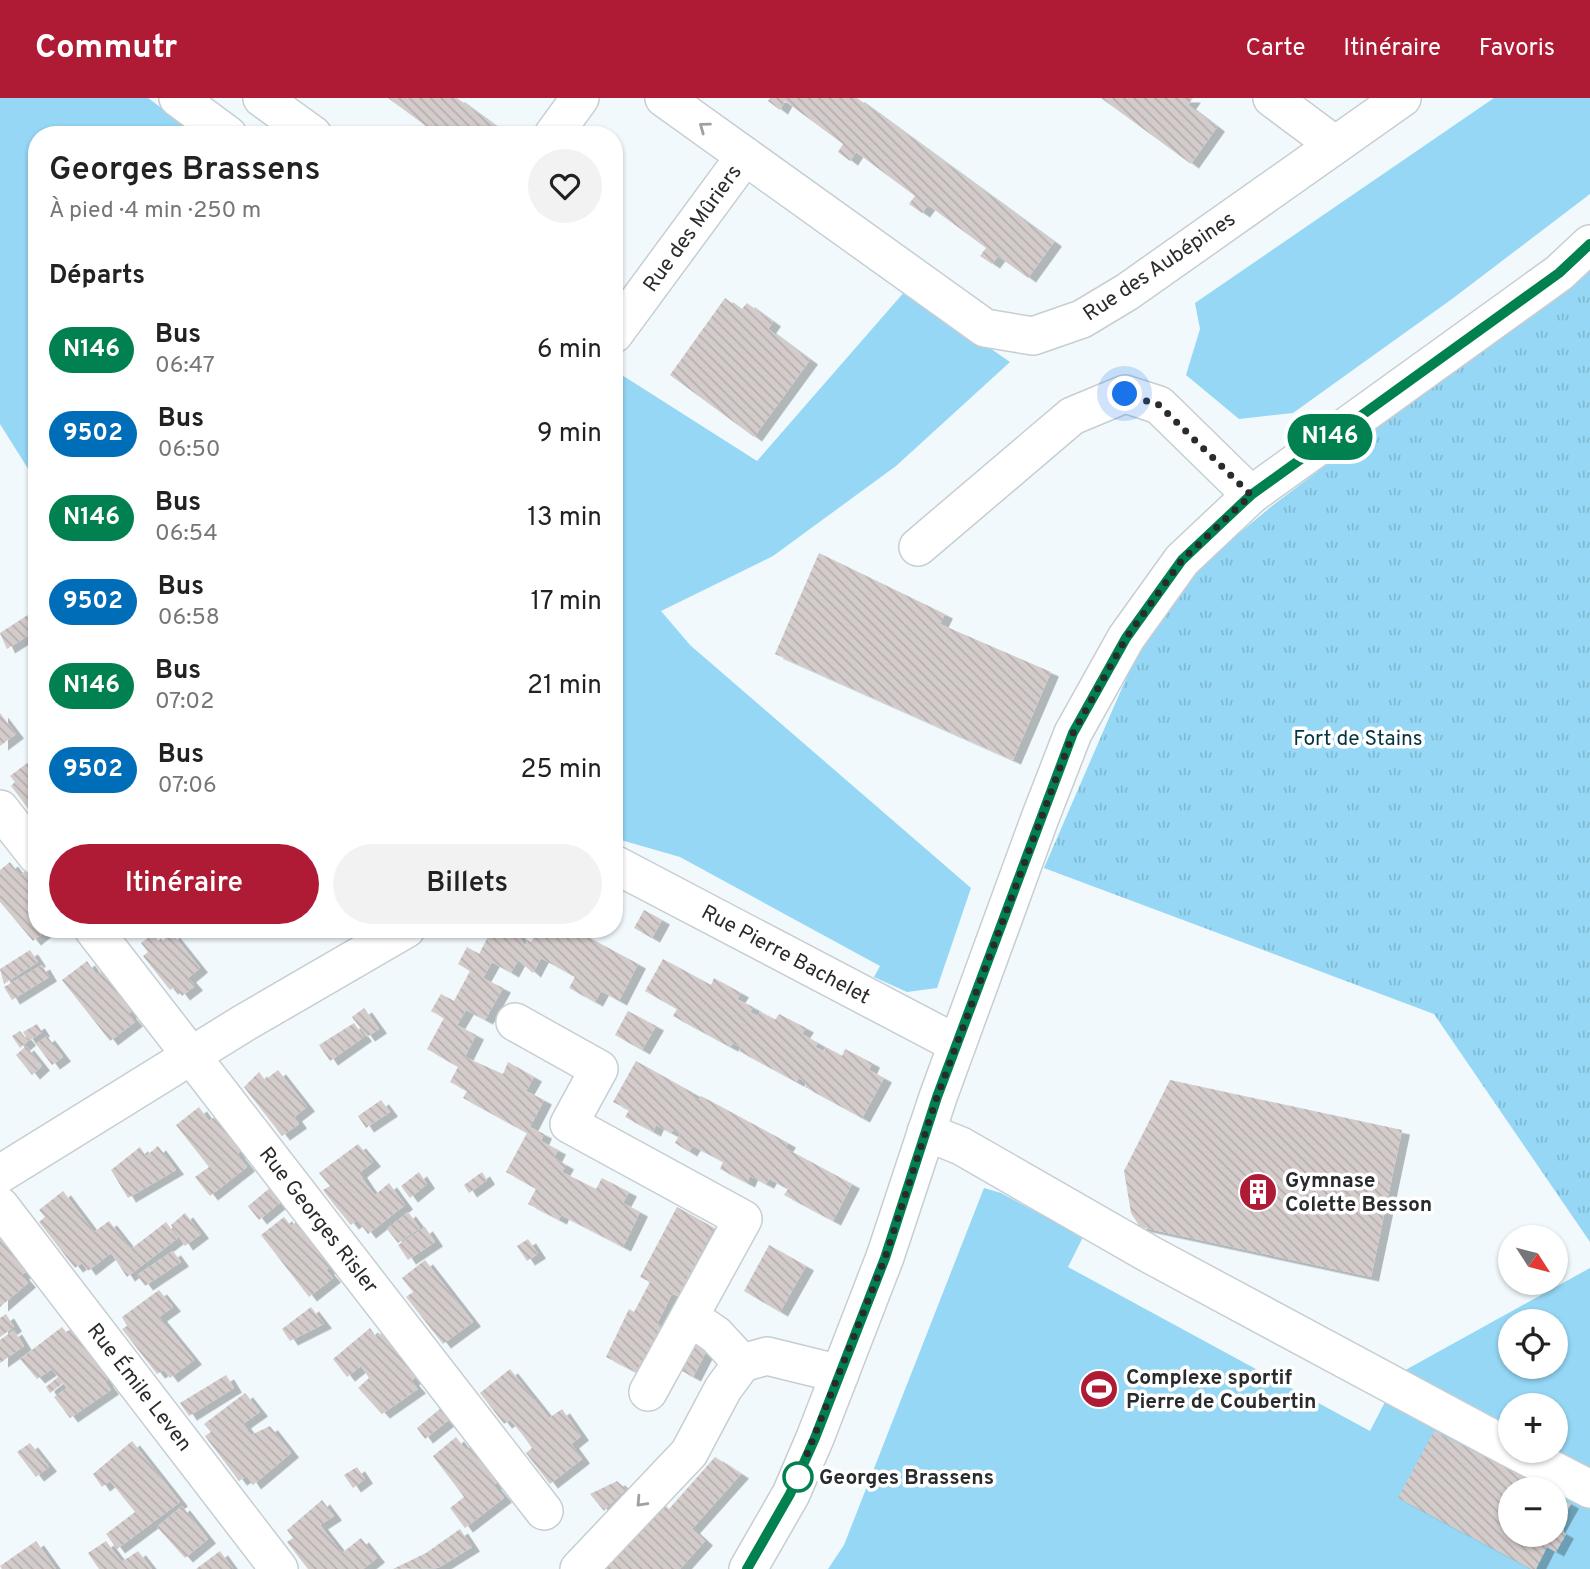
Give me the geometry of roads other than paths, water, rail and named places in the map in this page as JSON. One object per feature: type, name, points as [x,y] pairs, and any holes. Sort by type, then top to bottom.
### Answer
[{"type":"street","points":[[178,98],[216,126]]},
{"type":"street","points":[[262,98],[301,126]]},
{"type":"street","points":[[560,126],[580,98]]},
{"type":"street","name":"Rue des Aubépines","points":[[664,98],[985,328],[1032,336],[1082,319],[1127,292],[1402,98]]},
{"type":"street","points":[[1272,98],[1335,145]]},
{"type":"street","name":"Rue des Mûriers","points":[[623,322],[745,156]]},
{"type":"street","points":[[748,1569],[790,1494],[840,1374],[885,1258],[957,1044],[1073,733],[1126,638],[1182,560],[1251,495],[1559,273],[1590,244]]},
{"type":"street","points":[[918,547],[1072,416],[1125,394],[1159,405],[1251,495]]},
{"type":"street","points":[[0,809],[28,845]]},
{"type":"street","name":"Rue Pierre Bachelet","points":[[623,869],[957,1044]]},
{"type":"street","name":"Rue Georges Risler","points":[[100,938],[544,1511]]},
{"type":"street","points":[[0,1174],[391,938]]},
{"type":"street","points":[[515,1023],[599,1069],[569,1124],[743,1219],[648,1392]]},
{"type":"street","points":[[926,1132],[961,1146],[1151,1255],[1498,1442]]},
{"type":"street","name":"Rue Émile Leven","points":[[0,1206],[279,1569]]},
{"type":"street","points":[[690,1317],[716,1335],[742,1363]]},
{"type":"street","points":[[579,1569],[689,1453],[723,1389],[742,1363],[767,1356],[840,1374]]},
{"type":"street","points":[[1539,1463],[1590,1489]]},
{"type":"place","name":"Gymnase Colette Besson","points":[[1258,1192]]},
{"type":"place","name":"Complexe sportif Pierre de Coubertin","points":[[1099,1389]]},
{"type":"place","name":"Georges Brassens","points":[[798,1477]]},
{"type":"park label","name":"Fort de Stains","points":[[1358,738]]}]
